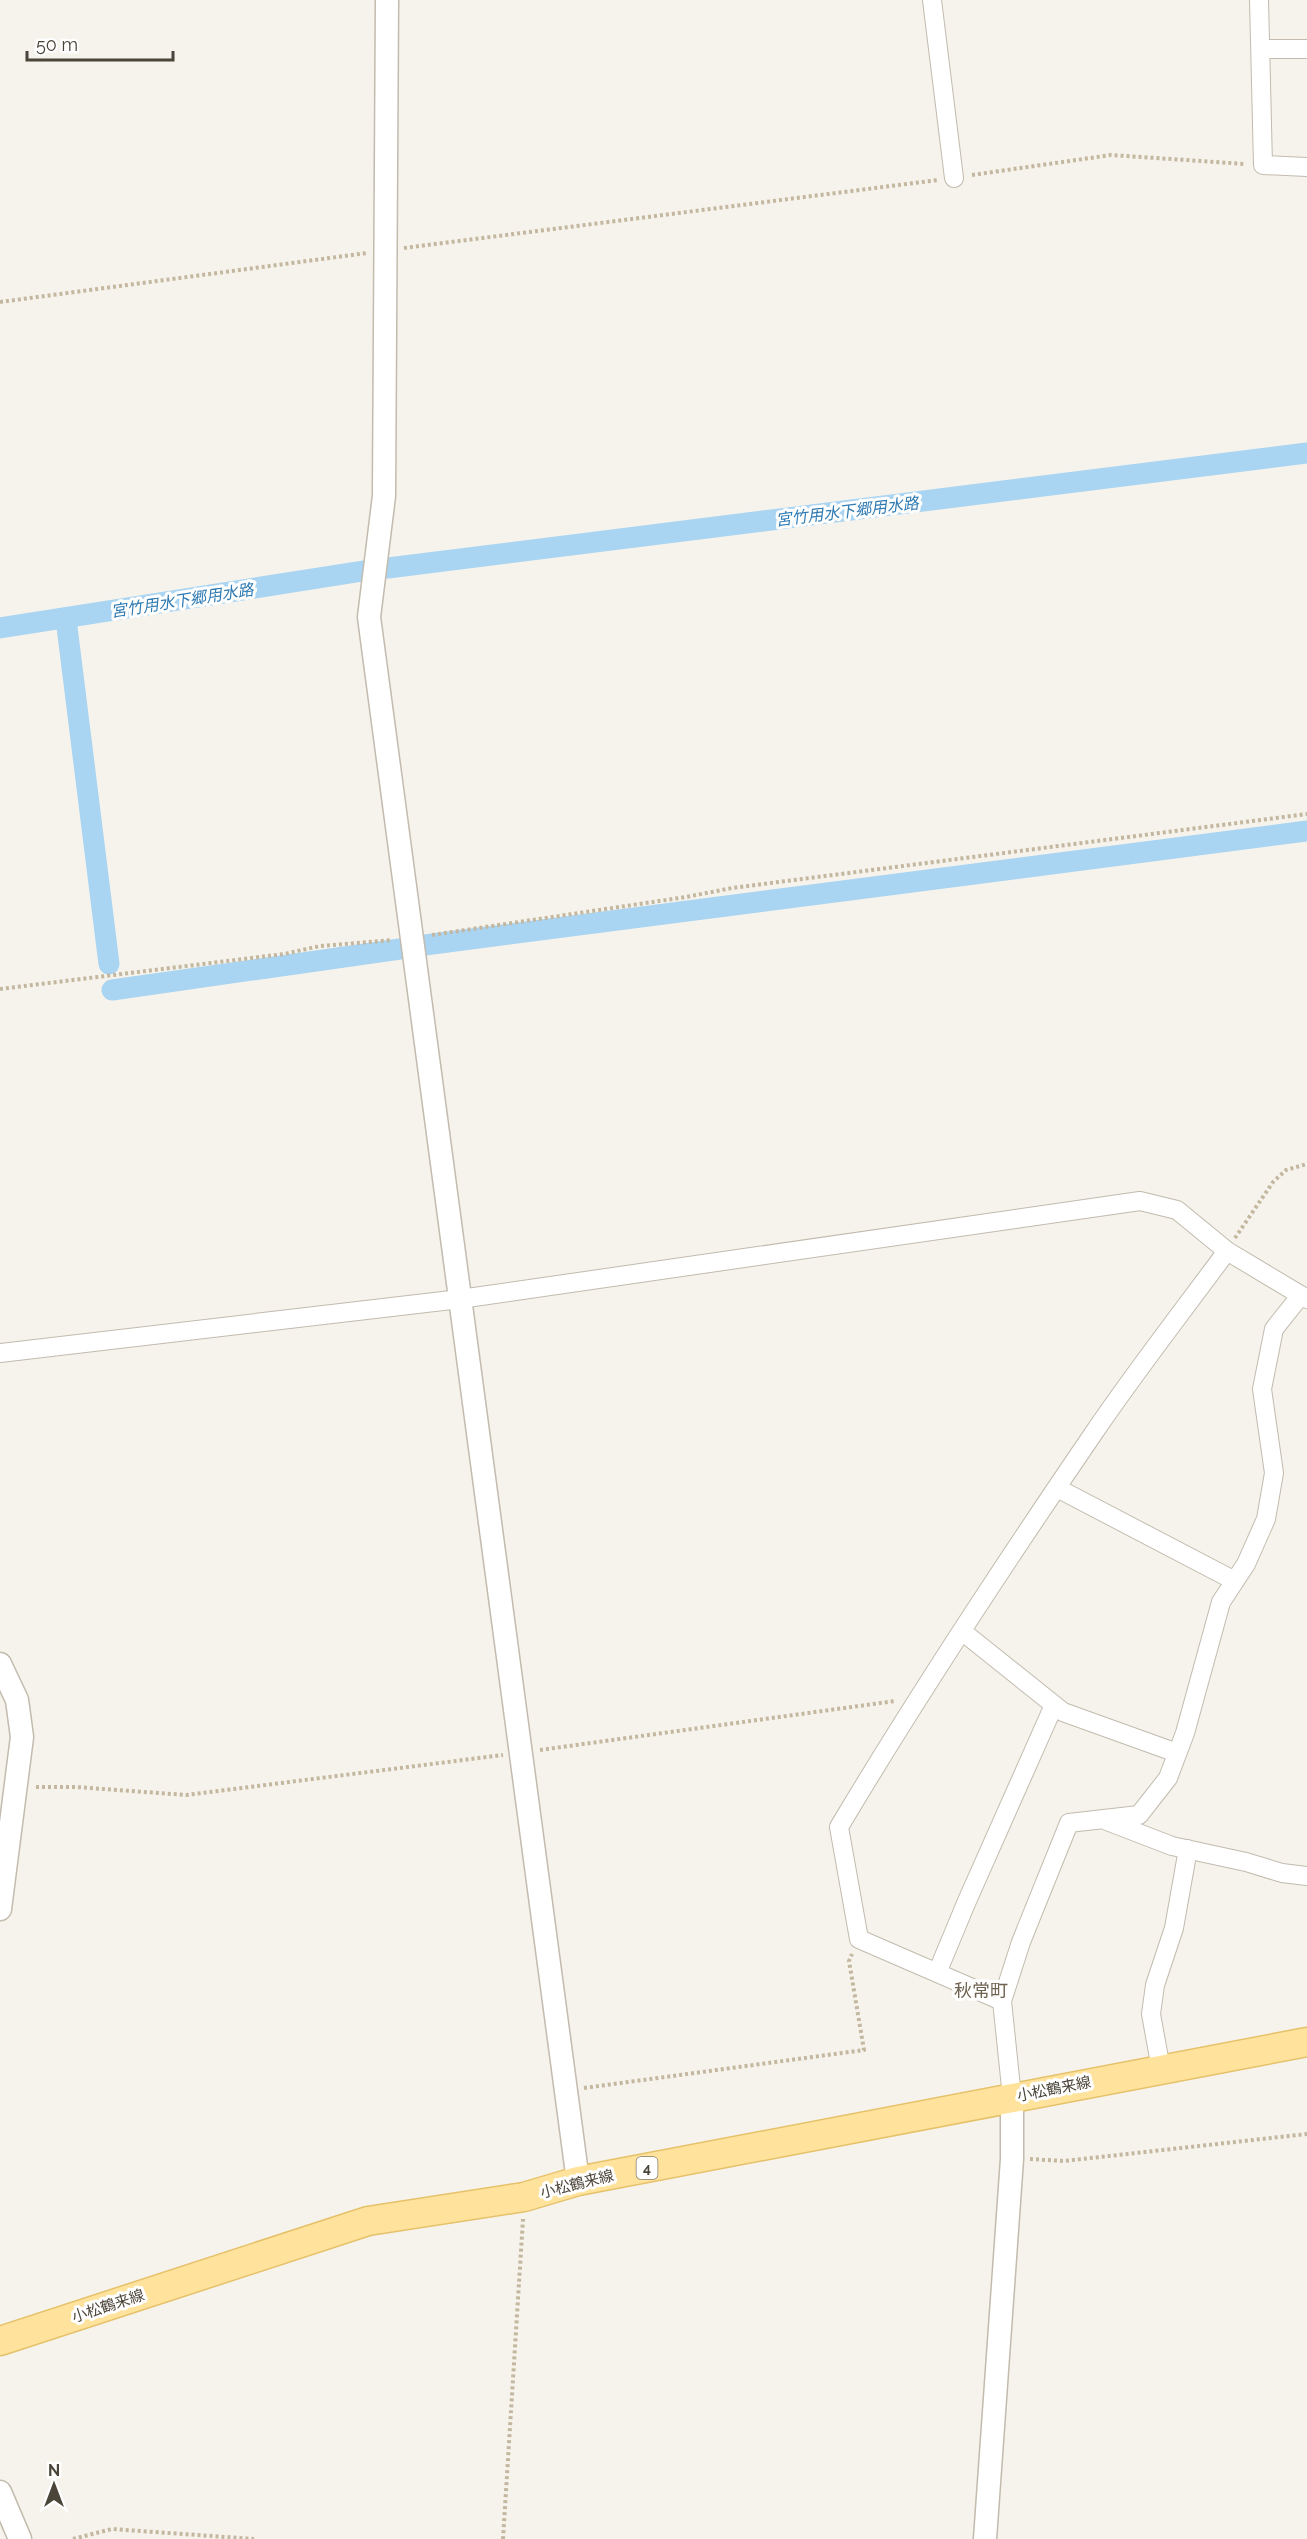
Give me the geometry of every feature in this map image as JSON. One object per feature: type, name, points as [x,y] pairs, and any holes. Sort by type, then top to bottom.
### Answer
[{"type":"main road","name":"小松鶴来線","points":[[0,2341],[368,2221],[524,2197],[578,2181],[1307,2042]]},
{"type":"street","points":[[387,0],[384,496],[369,617],[578,2181]]},
{"type":"street","points":[[932,0],[954,178]]},
{"type":"street","points":[[1259,0],[1263,165],[1307,167]]},
{"type":"street","points":[[1261,48],[1307,49]]},
{"type":"street","points":[[0,1353],[460,1299],[1140,1201],[1177,1210],[1227,1251],[1304,1297],[1274,1329],[1262,1389],[1274,1473],[1266,1520],[1246,1564],[1221,1602],[1168,1778],[1139,1815],[1069,1823],[1020,1942],[1002,2001],[1012,2097],[1012,2159],[985,2539]]},
{"type":"street","points":[[1002,2001],[859,1940],[839,1827],[916,1698],[963,1632],[1094,1433],[1227,1251]]},
{"type":"street","points":[[1057,1488],[1235,1581]]},
{"type":"street","points":[[963,1632],[1063,1712],[1177,1753]]},
{"type":"street","points":[[0,1664],[17,1700],[21,1719],[17,1788],[0,1909]]},
{"type":"street","points":[[938,1973],[967,1901],[1054,1705]]},
{"type":"street","points":[[1102,1819],[1172,1846],[1246,1862],[1282,1874],[1307,1876]]},
{"type":"street","points":[[1161,2069],[1151,2014],[1155,1985],[1174,1928],[1188,1849]]},
{"type":"street","points":[[0,2492],[20,2539]]},
{"type":"path","points":[[0,302],[954,178],[1111,154],[1263,165]]},
{"type":"path","points":[[0,989],[284,954],[320,946],[413,938],[732,888],[1307,814]]},
{"type":"path","points":[[1227,1251],[1273,1182],[1286,1170],[1307,1164]]},
{"type":"path","points":[[17,1788],[76,1788],[186,1795],[520,1753],[916,1698]]},
{"type":"path","points":[[566,2090],[864,2050],[849,1961],[859,1940]]},
{"type":"path","points":[[1012,2159],[1064,2161],[1307,2134]]},
{"type":"path","points":[[503,2539],[524,2197]]},
{"type":"path","points":[[74,2539],[112,2529],[254,2539]]},
{"type":"waterway","name":"宮竹用水下郷用水路","points":[[388,568],[1307,453]]},
{"type":"waterway","name":"宮竹用水下郷用水路","points":[[0,628],[363,571]]},
{"type":"waterway","points":[[66,619],[109,964]]},
{"type":"waterway","points":[[425,945],[1307,831]]},
{"type":"waterway","points":[[112,990],[400,949]]},
{"type":"district","name":"秋常町","points":[[981,1991]]}]
